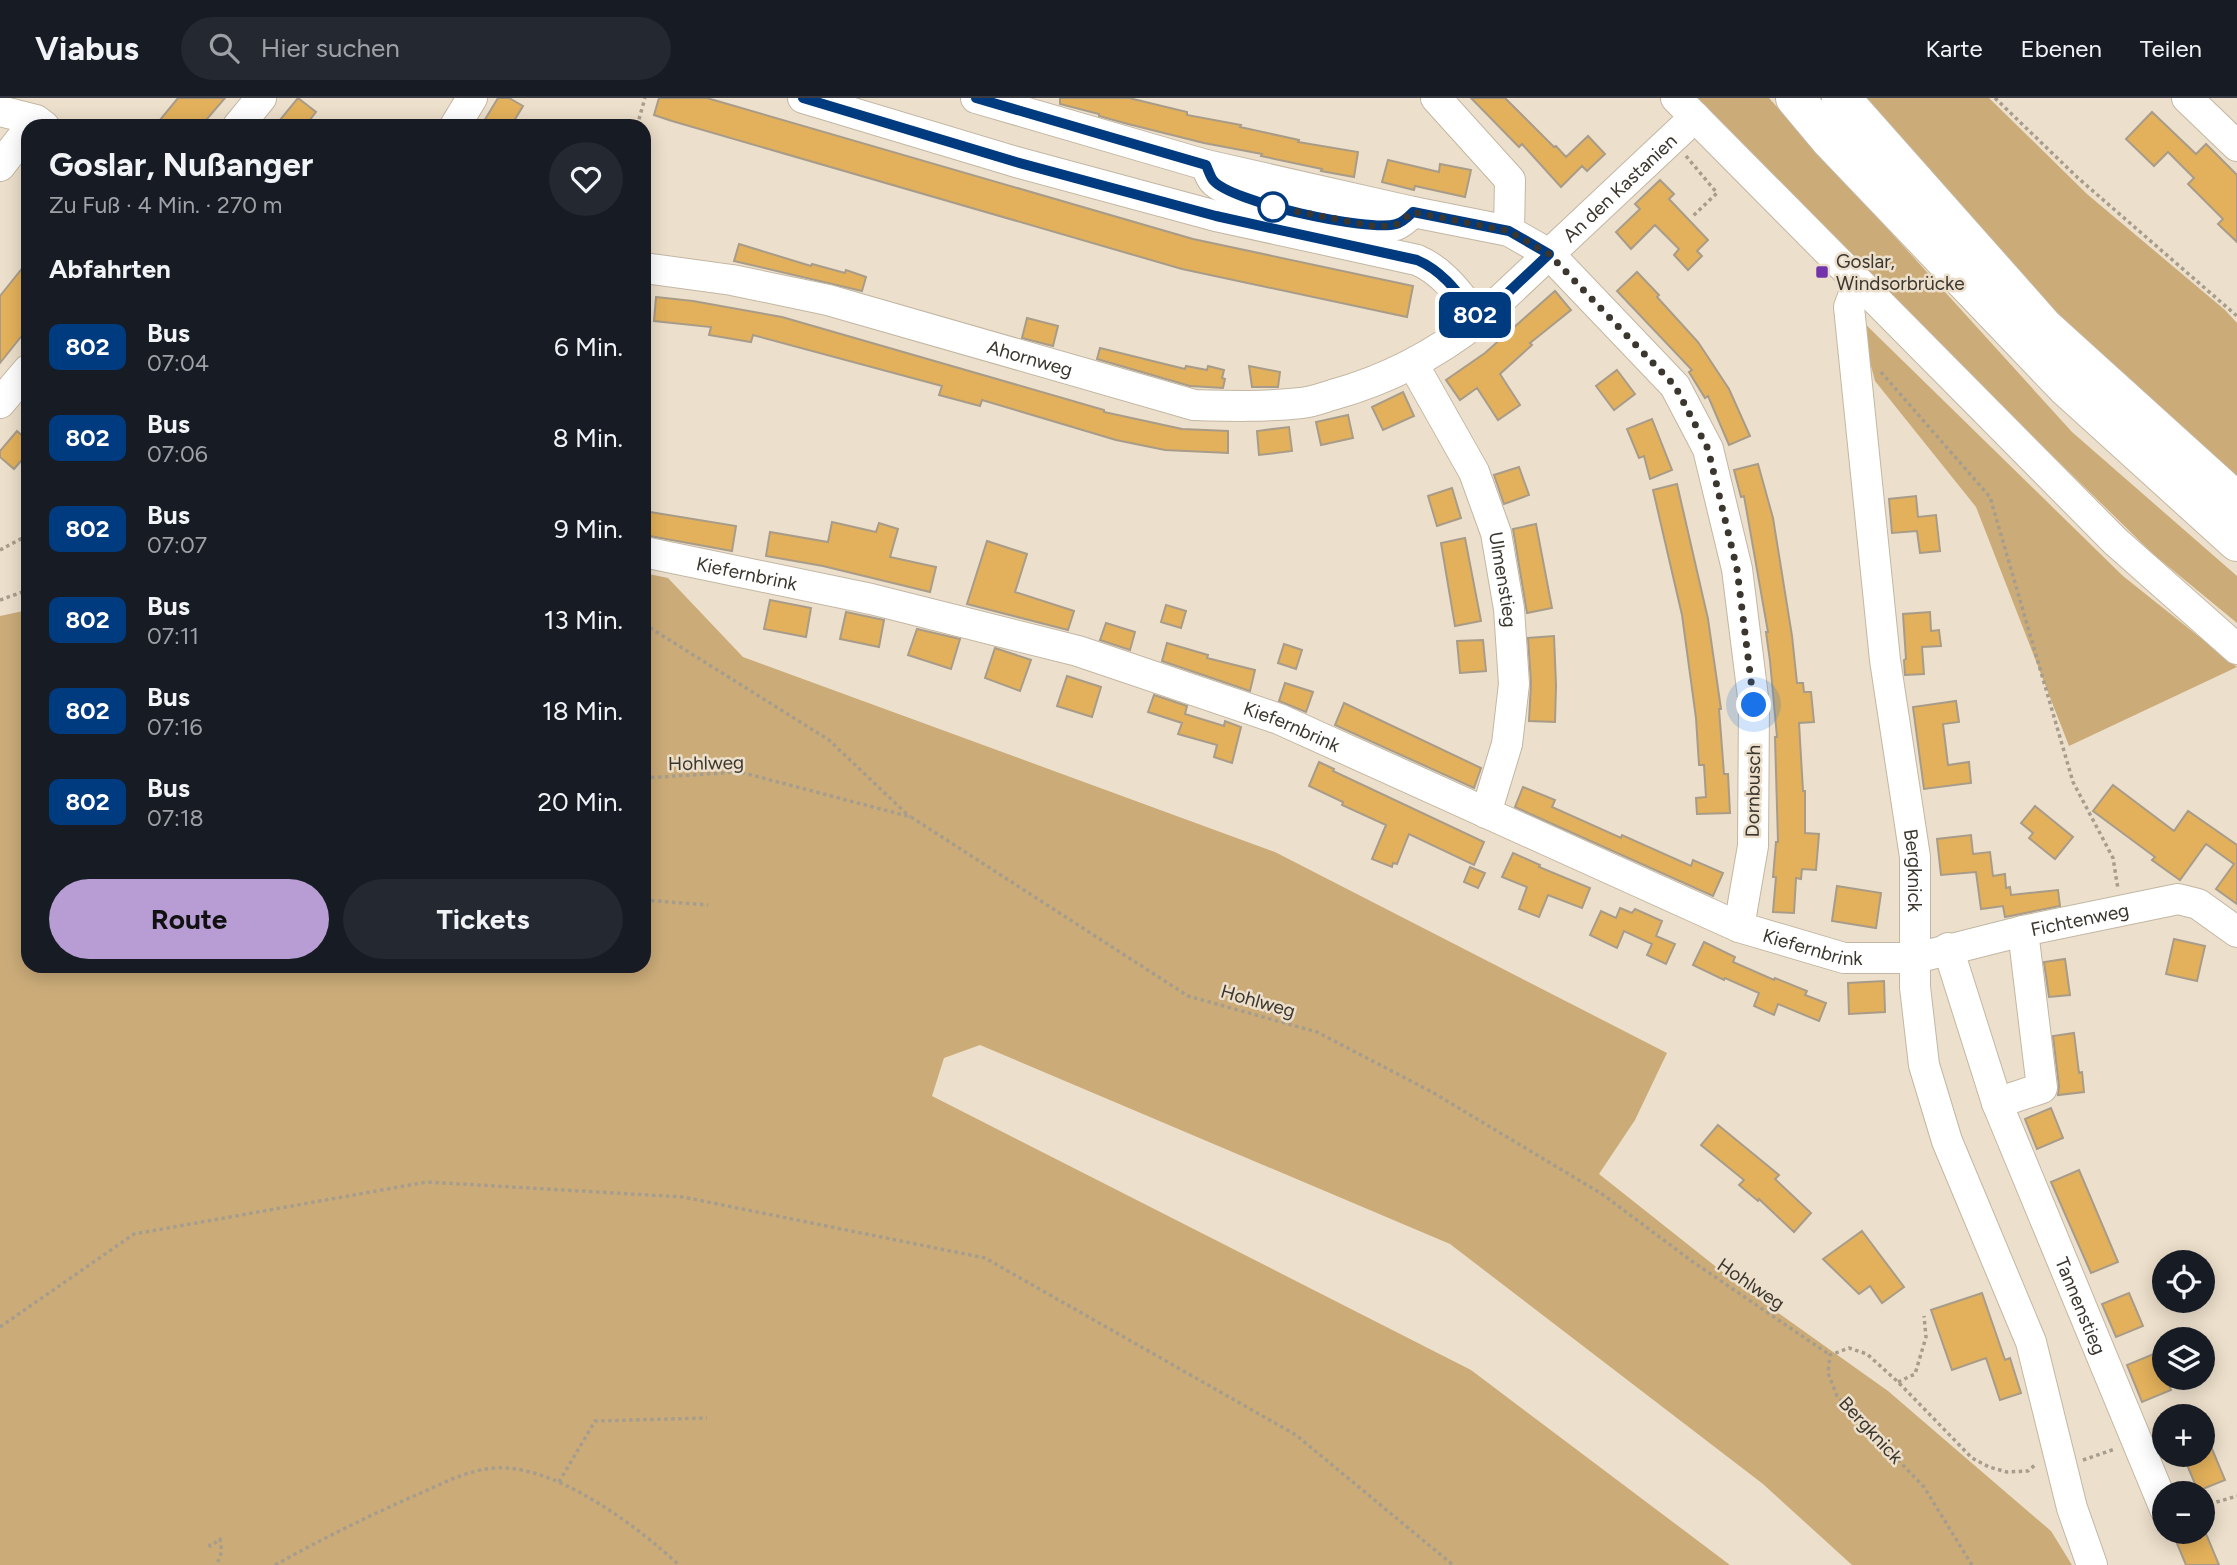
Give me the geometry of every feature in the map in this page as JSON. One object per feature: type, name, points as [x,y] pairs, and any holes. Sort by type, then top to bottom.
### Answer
[{"type":"highway","points":[[1795,98],[1831,141],[2066,387],[2237,542]]},
{"type":"highway","points":[[1841,98],[2044,327],[2237,502]]},
{"type":"street","points":[[243,119],[261,98]]},
{"type":"street","points":[[459,119],[472,98]]},
{"type":"street","points":[[803,98],[1016,162],[1189,209],[1417,260],[1432,266],[1446,277],[1479,320]]},
{"type":"street","name":"Dornbusch","points":[[975,98],[1206,165],[1509,231],[1549,254],[1675,386],[1708,449],[1737,569],[1754,705],[1753,846],[1739,927]]},
{"type":"street","points":[[1436,98],[1510,180],[1509,231]]},
{"type":"street","points":[[2187,98],[2237,146]]},
{"type":"street","points":[[1686,107],[2115,541],[2237,649]]},
{"type":"street","name":"An den Kastanien","points":[[1413,364],[1454,340],[1479,320],[1671,139],[1686,107]]},
{"type":"street","points":[[0,111],[34,119]]},
{"type":"street","points":[[0,166],[21,141]]},
{"type":"street","name":"Ahornweg","points":[[651,269],[733,280],[828,300],[1195,405],[1303,403],[1364,386],[1413,364]]},
{"type":"street","name":"Bergknick","points":[[1858,283],[1849,307],[1885,660],[1915,857],[1915,987],[1924,1065],[1947,1141],[2031,1342],[2072,1508],[2092,1565]]},
{"type":"street","name":"Ulmenstieg","points":[[1413,364],[1474,472],[1496,533],[1509,609],[1514,684],[1507,744],[1486,813]]},
{"type":"street","points":[[0,403],[21,378]]},
{"type":"street","name":"Kiefernbrink","points":[[651,553],[871,600],[1078,651],[1279,719],[1739,927],[1843,958],[1916,958]]},
{"type":"street","name":"Fichtenweg","points":[[1916,958],[2023,931],[2178,900],[2198,904],[2237,932]]},
{"type":"street","points":[[1997,1103],[2042,1088],[2023,931]]},
{"type":"street","name":"Tannenstieg","points":[[1948,948],[1997,1103],[2153,1481]]},
{"type":"path","points":[[639,119],[645,98]]},
{"type":"path","points":[[1996,98],[2078,178],[2237,316]]},
{"type":"path","points":[[1671,139],[1717,193],[1693,216]]},
{"type":"path","points":[[1854,352],[1876,367],[1990,497],[2073,782],[2113,859],[2121,912]]},
{"type":"path","points":[[0,550],[21,539]]},
{"type":"path","points":[[0,600],[21,592]]},
{"type":"path","points":[[651,628],[829,740],[911,817]]},
{"type":"path","name":"Hohlweg","points":[[651,778],[740,772],[911,817],[1188,996],[1317,1032],[1432,1092],[1602,1194],[1693,1262],[1830,1355]]},
{"type":"path","points":[[651,901],[708,905]]},
{"type":"path","points":[[0,1327],[134,1234],[427,1182],[683,1196],[985,1258],[1296,1435],[1453,1565]]},
{"type":"path","points":[[1898,1382],[1915,1374],[1926,1337],[1924,1316]]},
{"type":"path","points":[[1830,1355],[1849,1348],[1867,1354],[1972,1458],[1989,1467],[2007,1472],[2028,1471],[2046,1458],[2055,1439]]},
{"type":"path","name":"Bergknick","points":[[1830,1355],[1828,1373],[1837,1396],[1924,1488],[1972,1565]]},
{"type":"path","points":[[559,1482],[595,1421],[707,1418]]},
{"type":"path","points":[[275,1565],[331,1534],[453,1479],[478,1470],[503,1468],[528,1471],[559,1482],[612,1512],[679,1565]]},
{"type":"path","points":[[2215,1502],[2237,1496]]},
{"type":"path","points":[[208,1545],[211,1546],[220,1539],[222,1549],[215,1565]]},
{"type":"shaded area","points":[[1687,98],[1769,98],[2072,432],[2237,576],[2237,623],[2152,553]]},
{"type":"shaded area","points":[[1861,98],[1989,98],[2087,194],[2225,310],[2237,323],[2237,480],[2131,389],[2047,302]]},
{"type":"shaded area","points":[[1858,317],[2123,576],[2237,667],[2069,746],[1976,507],[1875,381]]},
{"type":"shaded area","points":[[651,574],[668,578],[743,657],[1275,852],[1667,1053],[1635,1120],[1599,1174],[1739,1285],[1888,1391],[2051,1531],[2072,1565],[1852,1565],[1763,1484],[1450,1244],[980,1045],[944,1058],[932,1096],[1471,1370],[1730,1565],[0,1565],[0,616],[21,612],[21,973],[651,973]]},
{"type":"building","points":[[178,98],[225,98],[207,119],[161,119]]},
{"type":"building","points":[[298,98],[316,112],[310,119],[281,119]]},
{"type":"building","points":[[498,98],[509,98],[523,106],[515,119],[485,119]]},
{"type":"building","points":[[659,98],[707,98],[1193,239],[1413,286],[1407,317],[1182,269],[672,121],[654,115]]},
{"type":"building","points":[[1060,98],[1129,98],[1187,112],[1187,115],[1299,140],[1298,142],[1358,152],[1354,177],[1128,124],[1060,104]]},
{"type":"building","points":[[1471,98],[1505,98],[1566,157],[1588,136],[1605,154],[1587,171],[1582,166],[1561,187],[1522,144],[1519,147]]},
{"type":"building","points":[[2152,112],[2196,154],[2206,144],[2237,175],[2237,242],[2218,224],[2223,219],[2188,184],[2194,178],[2168,152],[2154,166],[2126,139]]},
{"type":"building","points":[[1388,160],[1439,172],[1440,164],[1471,170],[1465,197],[1415,186],[1414,190],[1382,182]]},
{"type":"building","points":[[1660,180],[1674,194],[1669,199],[1708,240],[1697,251],[1702,256],[1688,270],[1674,255],[1679,249],[1655,225],[1631,249],[1616,232],[1640,209],[1635,204]]},
{"type":"building","points":[[739,244],[811,266],[812,264],[845,273],[846,270],[866,277],[862,291],[734,261]]},
{"type":"building","points":[[21,270],[21,337],[0,363],[0,296]]},
{"type":"building","points":[[1637,272],[1698,342],[1729,389],[1750,436],[1729,445],[1708,396],[1705,398],[1689,372],[1692,370],[1617,291]]},
{"type":"building","points":[[1555,291],[1571,310],[1530,343],[1532,345],[1500,374],[1520,405],[1498,420],[1477,388],[1460,400],[1446,380],[1485,353]]},
{"type":"building","points":[[656,297],[782,317],[1104,412],[1182,429],[1228,431],[1228,453],[1165,450],[1116,440],[982,400],[980,406],[939,395],[942,386],[753,335],[751,342],[709,335],[711,327],[654,321]]},
{"type":"building","points":[[1027,318],[1058,326],[1053,346],[1022,338]]},
{"type":"building","points":[[1100,348],[1185,369],[1186,366],[1207,370],[1208,366],[1224,370],[1223,388],[1190,386],[1097,359]]},
{"type":"building","points":[[1249,366],[1280,372],[1278,387],[1252,387]]},
{"type":"building","points":[[1617,370],[1635,394],[1614,410],[1596,386]]},
{"type":"building","points":[[1403,392],[1414,416],[1383,430],[1372,407]]},
{"type":"building","points":[[1348,415],[1353,438],[1321,445],[1316,422]]},
{"type":"building","points":[[1652,419],[1672,470],[1650,479],[1644,456],[1639,458],[1627,429]]},
{"type":"building","points":[[1289,427],[1292,451],[1259,455],[1257,431]]},
{"type":"building","points":[[17,431],[21,435],[21,461],[14,469],[0,457],[0,451]]},
{"type":"building","points":[[1758,464],[1773,518],[1797,683],[1803,683],[1804,692],[1811,692],[1814,722],[1799,723],[1805,791],[1805,833],[1819,834],[1816,870],[1802,869],[1801,879],[1796,878],[1794,913],[1773,912],[1776,877],[1773,877],[1778,842],[1777,737],[1768,632],[1744,496],[1741,497],[1734,470]]},
{"type":"building","points":[[1519,467],[1529,495],[1504,504],[1494,475]]},
{"type":"building","points":[[1677,484],[1708,619],[1721,709],[1724,774],[1728,774],[1730,813],[1697,814],[1696,798],[1706,797],[1704,765],[1699,765],[1696,718],[1682,615],[1653,490]]},
{"type":"building","points":[[1452,488],[1461,518],[1437,526],[1428,496]]},
{"type":"building","points":[[1916,496],[1918,517],[1936,515],[1940,551],[1920,553],[1917,531],[1892,533],[1889,499]]},
{"type":"building","points":[[651,512],[736,526],[732,551],[651,536]]},
{"type":"building","points":[[832,522],[876,532],[879,523],[898,529],[890,557],[936,567],[930,592],[823,566],[766,556],[770,532],[828,542]]},
{"type":"building","points":[[1536,524],[1552,608],[1527,613],[1513,529]]},
{"type":"building","points":[[1465,538],[1481,621],[1455,626],[1441,543]]},
{"type":"building","points":[[987,541],[1027,554],[1015,592],[1074,611],[1068,630],[967,604]]},
{"type":"building","points":[[770,600],[811,608],[806,637],[764,629]]},
{"type":"building","points":[[1166,605],[1186,611],[1181,628],[1161,622]]},
{"type":"building","points":[[846,612],[884,620],[879,647],[840,639]]},
{"type":"building","points":[[1930,612],[1931,631],[1939,630],[1941,646],[1922,647],[1924,674],[1905,675],[1903,614]]},
{"type":"building","points":[[1106,623],[1135,632],[1130,650],[1100,640]]},
{"type":"building","points":[[917,629],[960,639],[951,669],[908,655]]},
{"type":"building","points":[[1554,636],[1555,722],[1529,721],[1531,683],[1528,638]]},
{"type":"building","points":[[1483,640],[1486,671],[1460,673],[1457,641]]},
{"type":"building","points":[[1167,643],[1208,655],[1207,658],[1255,670],[1250,691],[1162,661]]},
{"type":"building","points":[[1284,644],[1302,650],[1296,669],[1278,663]]},
{"type":"building","points":[[995,648],[1031,660],[1020,691],[985,678]]},
{"type":"building","points":[[1067,676],[1101,687],[1092,717],[1057,706]]},
{"type":"building","points":[[1285,683],[1313,692],[1306,712],[1279,701]]},
{"type":"building","points":[[1154,695],[1187,706],[1185,714],[1224,726],[1225,721],[1241,727],[1232,763],[1214,757],[1217,745],[1178,734],[1182,723],[1148,712]]},
{"type":"building","points":[[1956,701],[1959,722],[1943,724],[1948,765],[1969,762],[1971,783],[1924,789],[1913,707]]},
{"type":"building","points":[[1344,703],[1481,768],[1474,788],[1335,725]]},
{"type":"building","points":[[1319,762],[1484,842],[1474,865],[1409,834],[1397,864],[1393,863],[1392,867],[1372,859],[1386,825],[1309,786]]},
{"type":"building","points":[[2113,785],[2174,831],[2188,811],[2237,845],[2237,904],[2216,889],[2234,864],[2206,844],[2180,880],[2152,860],[2155,857],[2093,811]]},
{"type":"building","points":[[1523,787],[1555,800],[1552,807],[1621,838],[1622,835],[1691,866],[1693,860],[1723,873],[1713,896],[1515,807]]},
{"type":"building","points":[[2035,806],[2073,837],[2055,859],[2029,838],[2033,833],[2021,823]]},
{"type":"building","points":[[1971,835],[1973,854],[1990,852],[1993,876],[2005,874],[2006,888],[2010,887],[2011,895],[2058,890],[2060,906],[2005,917],[2003,906],[1981,909],[1976,872],[1941,875],[1937,839]]},
{"type":"building","points":[[1513,853],[1590,888],[1582,908],[1548,895],[1539,917],[1519,909],[1527,887],[1502,877]]},
{"type":"building","points":[[1470,867],[1485,873],[1478,888],[1464,882]]},
{"type":"building","points":[[1837,886],[1881,893],[1876,928],[1832,921]]},
{"type":"building","points":[[1620,908],[1632,913],[1635,909],[1662,921],[1656,936],[1675,944],[1666,964],[1647,955],[1652,944],[1624,931],[1617,948],[1590,935],[1601,911],[1616,918]]},
{"type":"building","points":[[2174,939],[2205,946],[2197,981],[2166,974]]},
{"type":"building","points":[[1704,942],[1735,957],[1733,962],[1807,991],[1805,995],[1826,1003],[1819,1021],[1778,1004],[1774,1015],[1754,1006],[1759,993],[1693,965]]},
{"type":"building","points":[[2065,959],[2070,995],[2049,997],[2044,962]]},
{"type":"building","points":[[1884,981],[1885,1012],[1849,1014],[1848,983]]},
{"type":"building","points":[[2074,1033],[2084,1092],[2058,1095],[2053,1036]]},
{"type":"building","points":[[2051,1108],[2063,1138],[2037,1149],[2025,1119]]},
{"type":"building","points":[[1718,1125],[1779,1175],[1775,1179],[1811,1213],[1794,1232],[1759,1199],[1758,1201],[1739,1185],[1744,1180],[1701,1145]]},
{"type":"building","points":[[2079,1170],[2118,1262],[2091,1273],[2051,1182]]},
{"type":"building","points":[[1862,1231],[1904,1287],[1882,1303],[1870,1286],[1859,1294],[1823,1259]]},
{"type":"building","points":[[1982,1293],[2005,1360],[2010,1358],[2021,1393],[2000,1400],[1986,1358],[1952,1370],[1931,1310]]},
{"type":"building","points":[[2129,1293],[2143,1326],[2116,1337],[2102,1304]]},
{"type":"building","points":[[2152,1355],[2152,1390],[2171,1390],[2142,1402],[2127,1365]]},
{"type":"building","points":[[2215,1456],[2225,1480],[2215,1484],[2215,1481],[2194,1481],[2188,1467],[2215,1467]]},
{"type":"building","points":[[2177,1544],[2210,1544],[2219,1565],[2186,1565]]},
{"type":"bus line","name":"802","points":[[803,98],[1016,162],[1216,216],[1417,260],[1432,266],[1446,277],[1479,320],[1549,254],[1509,231],[1413,212],[1398,224],[1378,227],[1275,208],[1243,198],[1213,181],[1206,165],[976,98]]},
{"type":"place","name":"Goslar, Windsorbrücke","points":[[1822,272]]},
{"type":"route","points":[[1273,207],[1378,227],[1398,224],[1413,212],[1509,231],[1549,254],[1675,386],[1708,449],[1737,569],[1754,705]]}]
